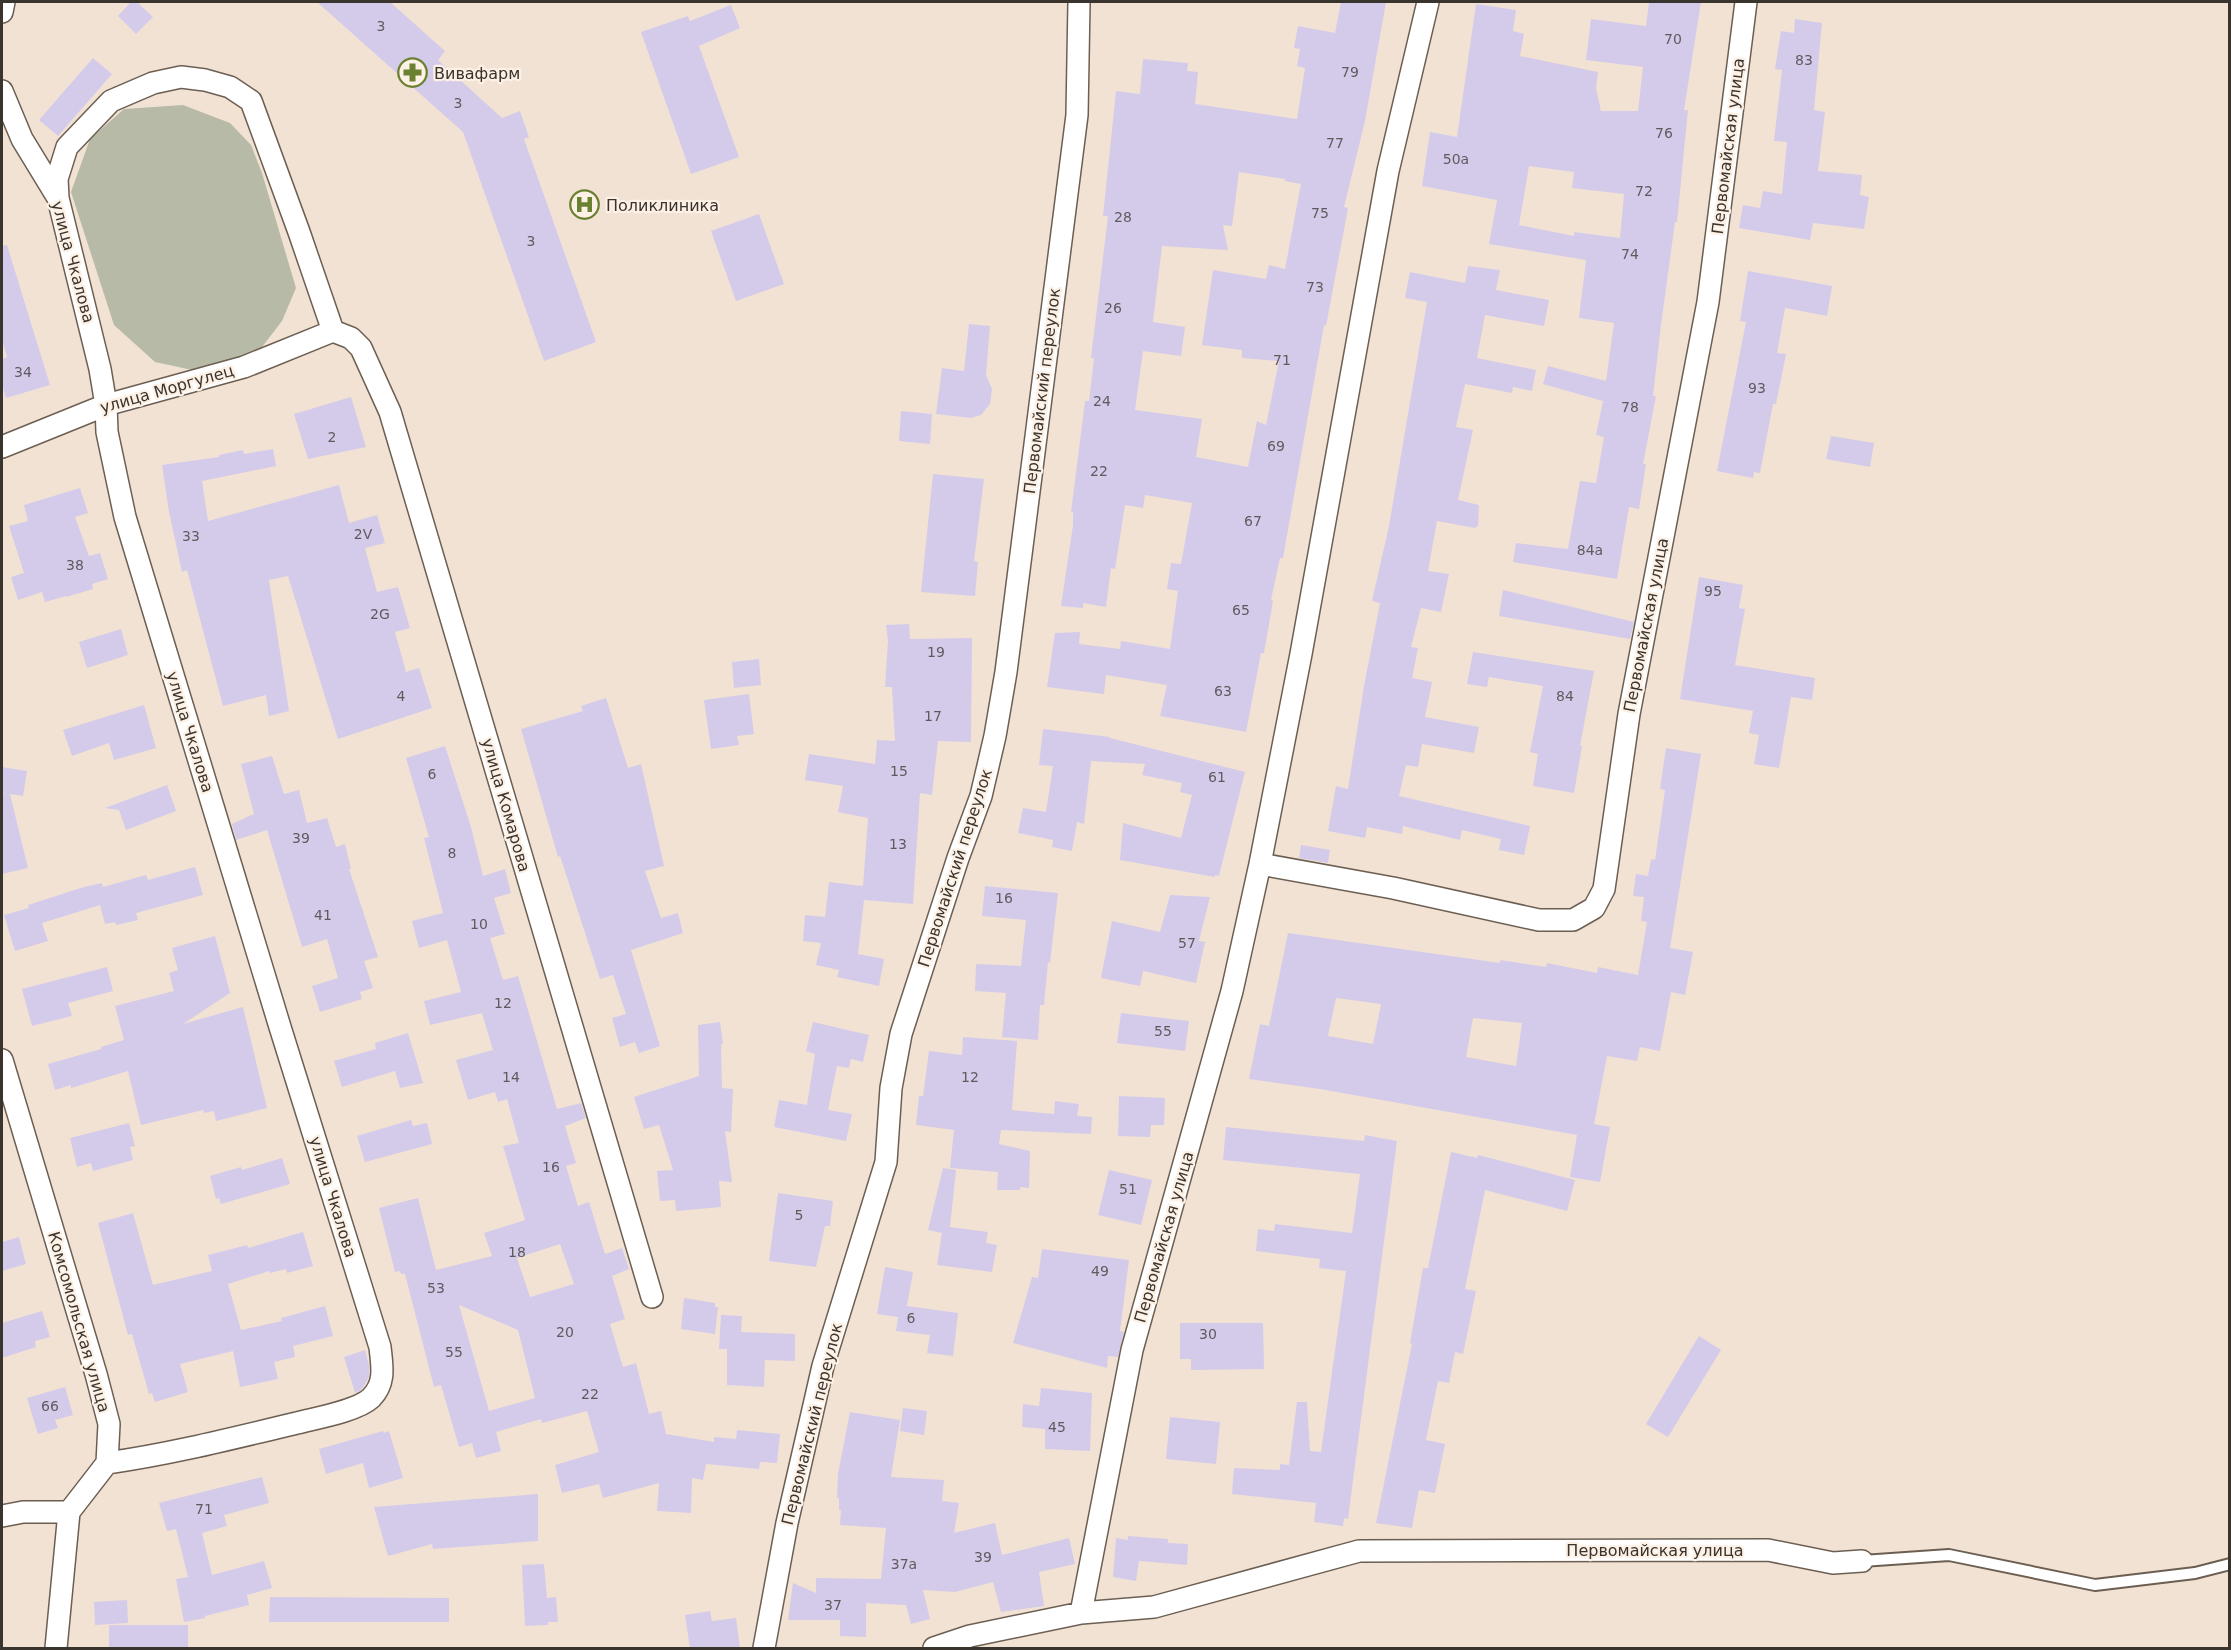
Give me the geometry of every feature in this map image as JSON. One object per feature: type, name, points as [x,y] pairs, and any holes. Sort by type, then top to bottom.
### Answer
[{"type":"street","points":[[2,12],[4,2]]},
{"type":"street","name":"Первомайский переулок","points":[[764,1648],[787,1523],[823,1366],[886,1162],[891,1088],[901,1034],[958,858],[981,796],[995,736],[1007,660],[1077,115],[1079,2]]},
{"type":"street","name":"Первомайская улица","points":[[1081,1612],[1132,1350],[1232,991],[1260,864],[1303,642],[1388,171],[1428,2]]},
{"type":"street","name":"Первомайская улица","points":[[1260,864],[1393,888],[1539,920],[1573,920],[1594,908],[1604,889],[1631,702],[1708,302],[1746,2]]},
{"type":"street","points":[[58,198],[57,179],[66,147],[111,101],[153,83],[181,77],[206,80],[230,87],[251,101],[333,331]]},
{"type":"street","name":"улица Чкалова","points":[[2,91],[22,139],[58,198],[92,332],[106,405],[107,432],[125,516],[380,1347],[384,1377],[370,1398],[346,1411],[216,1443],[145,1458],[107,1463]]},
{"type":"street","name":"улица Моргулец","points":[[2,447],[106,405],[244,367],[333,331]]},
{"type":"street","name":"улица Комарова","points":[[333,331],[351,338],[360,348],[390,412],[652,1297]]},
{"type":"street","name":"Комсомольская улица","points":[[2,1060],[96,1374],[109,1424],[107,1463]]},
{"type":"street","points":[[56,1648],[69,1512],[107,1463]]},
{"type":"street","points":[[2,1516],[23,1512],[69,1512]]},
{"type":"street","name":"Первомайская улица","points":[[934,1648],[970,1636],[1081,1612],[1154,1607],[1359,1551],[1768,1550],[1833,1563],[1862,1561]]},
{"type":"lane","name":"Первомайская улица","points":[[1862,1561],[1949,1555],[2095,1585],[2195,1572],[2229,1564]]},
{"type":"green space","points":[[183,105],[230,123],[251,145],[262,173],[296,288],[282,321],[262,347],[239,359],[197,371],[155,362],[114,325],[71,192],[90,139],[124,109]]},
{"type":"building","points":[[131,2],[137,2],[153,17],[136,34],[118,16]]},
{"type":"building","points":[[317,2],[390,2],[445,51],[438,60],[502,118],[520,111],[529,137],[524,139],[596,342],[544,361],[463,132]]},
{"type":"building","points":[[1341,2],[1386,2],[1365,121],[1344,207],[1348,208],[1326,326],[1324,325],[1283,558],[1280,558],[1271,600],[1273,601],[1264,653],[1261,653],[1246,732],[1160,716],[1167,685],[1106,675],[1104,694],[1047,687],[1055,633],[1080,632],[1079,644],[1120,649],[1121,641],[1170,649],[1178,591],[1167,589],[1171,563],[1181,564],[1192,503],[1145,495],[1143,508],[1125,505],[1115,569],[1111,568],[1106,607],[1083,603],[1083,608],[1061,606],[1073,525],[1073,512],[1071,512],[1085,401],[1089,401],[1094,358],[1091,358],[1108,216],[1103,216],[1116,91],[1140,94],[1143,59],[1188,63],[1187,71],[1198,72],[1195,104],[1297,119],[1305,68],[1297,66],[1300,49],[1294,48],[1298,26],[1335,33]],"holes":[[[1239,172],[1285,179],[1285,181],[1301,184],[1285,269],[1269,265],[1266,279],[1213,270],[1202,345],[1242,350],[1242,358],[1279,361],[1266,425],[1257,421],[1248,467],[1196,457],[1202,419],[1135,410],[1143,351],[1181,356],[1185,327],[1153,322],[1162,246],[1228,250],[1223,225],[1232,226]]]},
{"type":"building","points":[[1649,2],[1701,2],[1684,110],[1688,110],[1677,222],[1675,222],[1653,396],[1656,396],[1643,464],[1646,464],[1639,509],[1629,507],[1617,579],[1513,562],[1516,543],[1568,549],[1580,481],[1596,483],[1604,437],[1596,435],[1603,401],[1543,384],[1548,366],[1606,381],[1614,323],[1579,318],[1586,260],[1489,244],[1497,200],[1422,186],[1430,132],[1457,137],[1476,4],[1516,10],[1513,31],[1524,34],[1520,56],[1598,72],[1596,88],[1601,111],[1638,111],[1643,67],[1586,60],[1591,19],[1646,26]],"holes":[[[1529,166],[1574,172],[1572,188],[1624,194],[1620,238],[1574,232],[1574,236],[1519,225]]]},
{"type":"building","points":[[731,5],[740,28],[699,46],[739,157],[691,174],[641,32],[688,16],[690,21]]},
{"type":"building","points":[[1795,19],[1822,23],[1814,110],[1825,112],[1818,171],[1862,175],[1860,195],[1869,197],[1864,229],[1813,223],[1810,240],[1739,228],[1743,205],[1760,208],[1763,191],[1782,194],[1787,142],[1774,141],[1782,70],[1775,69],[1781,31],[1794,33]]},
{"type":"building","points":[[93,58],[112,74],[58,136],[39,120]]},
{"type":"building","points":[[759,214],[784,284],[736,301],[711,231]]},
{"type":"building","points":[[7,245],[50,385],[6,398],[2,384],[2,359],[7,357],[2,340],[2,246]]},
{"type":"building","points":[[1468,266],[1500,270],[1496,290],[1549,300],[1544,326],[1485,315],[1477,358],[1536,370],[1532,391],[1513,387],[1512,393],[1465,384],[1456,427],[1473,430],[1458,500],[1479,505],[1478,526],[1475,528],[1437,521],[1428,571],[1449,574],[1441,612],[1421,608],[1411,647],[1418,648],[1412,678],[1432,682],[1425,717],[1479,727],[1474,753],[1422,744],[1418,767],[1406,765],[1399,796],[1530,826],[1524,855],[1499,850],[1501,839],[1462,830],[1460,840],[1403,826],[1402,834],[1367,827],[1365,838],[1328,831],[1336,786],[1348,789],[1380,603],[1372,601],[1389,526],[1427,302],[1405,298],[1410,272],[1465,283]]},
{"type":"building","points":[[1748,271],[1832,286],[1827,316],[1785,308],[1777,353],[1786,354],[1776,404],[1773,404],[1760,473],[1754,472],[1753,478],[1717,471],[1746,322],[1740,321]]},
{"type":"building","points":[[969,324],[990,326],[986,375],[992,389],[990,404],[981,415],[971,418],[936,414],[942,368],[964,371]]},
{"type":"building","points":[[351,397],[366,447],[308,459],[294,414]]},
{"type":"building","points":[[901,411],[932,414],[930,444],[899,441]]},
{"type":"building","points":[[1831,436],[1874,443],[1870,467],[1826,459]]},
{"type":"building","points":[[273,449],[276,466],[202,481],[208,521],[339,485],[349,523],[377,515],[385,543],[365,548],[377,592],[398,587],[410,628],[395,632],[406,672],[419,668],[432,708],[338,739],[288,576],[269,580],[289,711],[269,716],[266,695],[223,706],[187,570],[182,572],[162,465],[219,457],[219,455],[243,450],[244,454]]},
{"type":"building","points":[[933,474],[984,479],[974,561],[978,562],[975,596],[921,592]]},
{"type":"building","points":[[80,488],[88,513],[75,517],[89,556],[100,553],[108,579],[92,584],[93,589],[45,602],[42,592],[18,600],[11,577],[24,573],[9,526],[28,521],[24,505]]},
{"type":"building","points":[[1699,577],[1743,585],[1739,608],[1745,609],[1735,665],[1815,678],[1812,700],[1791,697],[1779,768],[1754,764],[1759,735],[1749,733],[1753,711],[1680,699]]},
{"type":"building","points":[[1503,590],[1634,622],[1630,639],[1499,616]]},
{"type":"building","points":[[909,624],[910,639],[972,638],[971,742],[938,741],[932,795],[920,793],[913,904],[864,900],[858,954],[884,959],[879,986],[837,977],[839,970],[816,965],[821,943],[803,941],[805,915],[825,917],[829,882],[863,886],[868,818],[838,812],[843,786],[805,780],[809,754],[875,764],[877,740],[895,741],[892,687],[885,687],[888,641],[886,625]]},
{"type":"building","points":[[121,629],[128,655],[87,668],[79,642]]},
{"type":"building","points":[[1473,652],[1594,671],[1574,793],[1533,786],[1538,754],[1530,752],[1543,686],[1489,677],[1487,687],[1467,684]]},
{"type":"building","points":[[759,659],[761,685],[734,688],[732,662]]},
{"type":"building","points":[[749,694],[754,734],[737,736],[739,745],[711,749],[704,700]]},
{"type":"building","points":[[606,698],[628,768],[641,764],[664,866],[645,871],[661,918],[678,913],[683,933],[631,950],[660,1046],[639,1053],[635,1042],[620,1047],[612,1018],[626,1014],[613,975],[600,979],[560,856],[558,857],[521,729],[583,711],[581,706]]},
{"type":"building","points":[[144,705],[156,748],[114,760],[109,743],[72,756],[63,730]]},
{"type":"building","points":[[1043,729],[1110,737],[1245,772],[1219,876],[1120,860],[1123,823],[1181,838],[1192,795],[1180,792],[1182,783],[1142,775],[1145,764],[1091,761],[1084,824],[1077,822],[1072,851],[1052,847],[1053,840],[1018,833],[1023,808],[1046,812],[1053,766],[1039,765]]},
{"type":"building","points":[[445,746],[471,827],[483,876],[505,869],[511,893],[494,898],[505,934],[490,938],[503,980],[518,976],[557,1109],[581,1103],[586,1118],[565,1126],[576,1163],[566,1166],[578,1206],[589,1202],[605,1254],[622,1248],[629,1269],[612,1276],[625,1319],[610,1324],[623,1367],[636,1363],[649,1414],[661,1411],[666,1434],[714,1442],[714,1437],[736,1439],[737,1430],[780,1434],[777,1463],[760,1462],[759,1469],[706,1464],[703,1480],[692,1478],[691,1513],[657,1511],[659,1483],[603,1498],[599,1484],[562,1493],[555,1465],[599,1452],[587,1411],[542,1423],[541,1419],[496,1432],[501,1451],[476,1458],[472,1443],[459,1447],[441,1385],[434,1387],[405,1274],[401,1274],[400,1271],[395,1272],[379,1208],[418,1198],[436,1270],[492,1256],[484,1233],[525,1220],[503,1146],[519,1143],[507,1099],[498,1102],[495,1092],[468,1100],[456,1060],[493,1050],[482,1013],[430,1025],[424,1001],[461,992],[447,940],[419,948],[412,921],[443,913],[424,838],[429,837],[406,758]],"holes":[[[560,1244],[574,1284],[530,1297],[517,1258]],[[459,1305],[518,1330],[535,1398],[489,1411]]]},
{"type":"building","points":[[1666,748],[1701,754],[1670,948],[1693,952],[1685,995],[1671,992],[1660,1051],[1640,1047],[1637,1061],[1607,1056],[1594,1124],[1610,1127],[1600,1182],[1570,1177],[1577,1135],[1320,1089],[1249,1079],[1260,1024],[1269,1026],[1288,933],[1500,963],[1500,960],[1546,967],[1547,963],[1597,973],[1598,967],[1638,975],[1647,922],[1641,921],[1644,897],[1633,896],[1636,874],[1648,876],[1651,859],[1655,860],[1665,790],[1660,789]],"holes":[[[1336,998],[1381,1004],[1373,1044],[1328,1036]],[[1473,1018],[1522,1023],[1516,1066],[1466,1057]]]},
{"type":"building","points":[[272,756],[284,794],[299,790],[307,823],[327,818],[336,847],[345,844],[351,869],[349,869],[378,957],[364,961],[373,988],[360,992],[362,999],[320,1012],[312,986],[338,978],[327,939],[302,947],[267,830],[236,840],[232,824],[254,814],[241,764]]},
{"type":"building","points":[[2,767],[27,771],[23,796],[10,794],[28,868],[2,874],[2,794],[6,794],[2,793]]},
{"type":"building","points":[[167,785],[176,811],[126,830],[119,810],[105,808]]},
{"type":"building","points":[[1301,845],[1330,850],[1328,863],[1299,858]]},
{"type":"building","points":[[195,867],[203,895],[136,913],[138,920],[116,925],[115,922],[105,924],[100,905],[42,923],[48,941],[15,951],[4,915],[84,887],[102,883],[103,887],[146,875],[148,880]]},
{"type":"building","points":[[985,886],[1058,893],[1044,1005],[1040,1005],[1038,1040],[1002,1037],[1006,993],[975,991],[976,964],[1021,966],[1026,920],[982,916]]},
{"type":"building","points":[[1170,895],[1210,897],[1199,941],[1205,942],[1196,983],[1143,971],[1140,986],[1101,978],[1112,921],[1160,932]]},
{"type":"building","points":[[215,936],[230,993],[183,1024],[243,1007],[267,1108],[216,1121],[214,1111],[204,1113],[203,1110],[141,1125],[128,1071],[71,1088],[71,1085],[55,1090],[48,1064],[124,1040],[115,1006],[174,991],[169,973],[178,970],[172,948]]},
{"type":"building","points":[[107,967],[113,991],[68,1003],[72,1016],[32,1026],[22,989]]},
{"type":"building","points":[[1121,1013],[1189,1021],[1185,1051],[1117,1043]]},
{"type":"building","points":[[720,1022],[723,1044],[721,1044],[722,1088],[733,1089],[731,1132],[725,1131],[732,1182],[719,1181],[721,1207],[676,1211],[675,1200],[660,1201],[657,1171],[673,1170],[659,1125],[644,1129],[634,1097],[699,1076],[698,1025]]},
{"type":"building","points":[[813,1022],[869,1035],[863,1062],[851,1059],[849,1068],[837,1066],[828,1110],[852,1114],[846,1141],[774,1127],[779,1100],[807,1105],[815,1054],[806,1051]]},
{"type":"building","points":[[408,1033],[423,1083],[400,1088],[395,1071],[342,1087],[334,1061],[376,1049],[375,1043]]},
{"type":"building","points":[[963,1037],[1017,1041],[1012,1110],[1054,1114],[1055,1101],[1079,1104],[1077,1116],[1092,1117],[1091,1134],[1001,1130],[999,1144],[1030,1151],[1029,1188],[997,1190],[998,1172],[950,1168],[954,1130],[916,1125],[919,1096],[923,1096],[929,1051],[962,1055]]},
{"type":"building","points":[[1119,1096],[1165,1098],[1164,1125],[1151,1125],[1150,1137],[1118,1136]]},
{"type":"building","points":[[411,1120],[413,1126],[427,1123],[432,1144],[365,1162],[357,1136]]},
{"type":"building","points":[[129,1123],[135,1146],[130,1147],[133,1160],[93,1171],[91,1163],[77,1167],[70,1138]]},
{"type":"building","points":[[1226,1127],[1364,1141],[1365,1135],[1397,1141],[1348,1519],[1344,1518],[1343,1526],[1314,1522],[1316,1503],[1232,1494],[1234,1468],[1280,1470],[1280,1464],[1289,1465],[1297,1402],[1307,1402],[1310,1451],[1321,1452],[1346,1271],[1319,1268],[1320,1259],[1256,1251],[1258,1229],[1274,1231],[1275,1224],[1352,1233],[1360,1174],[1223,1160]]},
{"type":"building","points":[[1451,1152],[1477,1158],[1478,1155],[1575,1180],[1567,1211],[1485,1190],[1465,1289],[1476,1291],[1463,1354],[1455,1352],[1449,1383],[1438,1381],[1426,1440],[1445,1444],[1435,1493],[1419,1490],[1412,1528],[1376,1523],[1412,1344],[1410,1343],[1423,1268],[1428,1268]]},
{"type":"building","points":[[282,1158],[290,1184],[221,1204],[219,1198],[216,1199],[210,1176],[241,1167],[242,1170]]},
{"type":"building","points":[[943,1168],[956,1170],[950,1227],[988,1232],[986,1243],[997,1245],[992,1272],[937,1265],[942,1233],[928,1230]]},
{"type":"building","points":[[1109,1170],[1152,1180],[1141,1225],[1098,1215]]},
{"type":"building","points":[[778,1193],[833,1201],[830,1226],[825,1226],[816,1267],[769,1261]]},
{"type":"building","points":[[133,1213],[153,1285],[212,1271],[208,1255],[247,1245],[248,1248],[303,1232],[313,1266],[287,1273],[286,1269],[270,1273],[269,1271],[228,1284],[241,1330],[282,1321],[281,1318],[325,1306],[333,1336],[293,1346],[295,1357],[274,1362],[278,1379],[240,1387],[233,1351],[180,1364],[188,1392],[155,1402],[152,1393],[149,1394],[132,1334],[128,1335],[98,1223]]},
{"type":"building","points":[[19,1237],[26,1264],[2,1271],[2,1242]]},
{"type":"building","points":[[1042,1249],[1129,1260],[1120,1331],[1124,1332],[1118,1357],[1108,1356],[1107,1368],[1013,1343],[1032,1277],[1038,1278]]},
{"type":"building","points":[[885,1267],[913,1272],[907,1306],[958,1313],[953,1356],[927,1353],[930,1335],[896,1331],[898,1317],[877,1314]]},
{"type":"building","points":[[684,1298],[715,1303],[715,1307],[718,1307],[715,1334],[681,1329]]},
{"type":"building","points":[[42,1311],[50,1337],[35,1341],[36,1347],[2,1358],[2,1323]]},
{"type":"building","points":[[721,1315],[742,1316],[741,1332],[795,1334],[795,1361],[765,1360],[764,1387],[727,1385],[727,1349],[719,1349]]},
{"type":"building","points":[[1180,1323],[1263,1323],[1264,1369],[1191,1370],[1191,1359],[1180,1359]]},
{"type":"building","points":[[1699,1336],[1721,1350],[1668,1437],[1646,1424]]},
{"type":"building","points":[[365,1350],[369,1377],[362,1389],[355,1393],[344,1357]]},
{"type":"building","points":[[65,1387],[73,1415],[55,1420],[58,1428],[38,1434],[27,1398]]},
{"type":"building","points":[[1041,1388],[1092,1393],[1090,1451],[1045,1449],[1045,1429],[1022,1427],[1023,1404],[1039,1406]]},
{"type":"building","points":[[903,1408],[927,1411],[924,1435],[900,1431]]},
{"type":"building","points":[[850,1412],[900,1420],[891,1477],[944,1480],[942,1501],[959,1503],[954,1533],[995,1523],[1002,1555],[1069,1538],[1075,1564],[1039,1572],[1044,1606],[1001,1612],[993,1582],[955,1592],[923,1590],[930,1619],[911,1624],[906,1605],[866,1603],[866,1637],[840,1636],[840,1620],[788,1620],[793,1583],[816,1593],[816,1578],[881,1579],[886,1528],[840,1525],[841,1510],[839,1510],[839,1498],[837,1498],[838,1474]]},
{"type":"building","points":[[1170,1417],[1220,1422],[1216,1464],[1166,1459]]},
{"type":"building","points":[[383,1431],[384,1433],[389,1431],[403,1478],[369,1488],[363,1463],[326,1474],[319,1449]]},
{"type":"building","points":[[262,1477],[269,1503],[224,1515],[227,1526],[202,1533],[212,1575],[264,1561],[272,1588],[247,1595],[249,1605],[184,1622],[176,1579],[188,1577],[176,1529],[167,1531],[159,1503]]},
{"type":"building","points":[[538,1494],[538,1541],[433,1549],[432,1544],[388,1556],[374,1507]]},
{"type":"building","points":[[1128,1536],[1168,1539],[1168,1543],[1188,1544],[1187,1565],[1139,1561],[1136,1581],[1113,1577],[1116,1538],[1128,1540]]},
{"type":"building","points":[[544,1564],[547,1598],[556,1597],[558,1622],[525,1626],[522,1565]]},
{"type":"building","points":[[270,1597],[449,1598],[449,1622],[269,1622]]},
{"type":"building","points":[[127,1600],[128,1623],[95,1625],[94,1602]]},
{"type":"building","points":[[710,1611],[712,1621],[736,1618],[740,1648],[690,1648],[685,1615]]},
{"type":"building","points":[[109,1625],[188,1625],[188,1648],[109,1648]]},
{"type":"place","name":"Вивафарм","points":[[413,73]]},
{"type":"place","name":"Поликлиника","points":[[585,205]]}]
